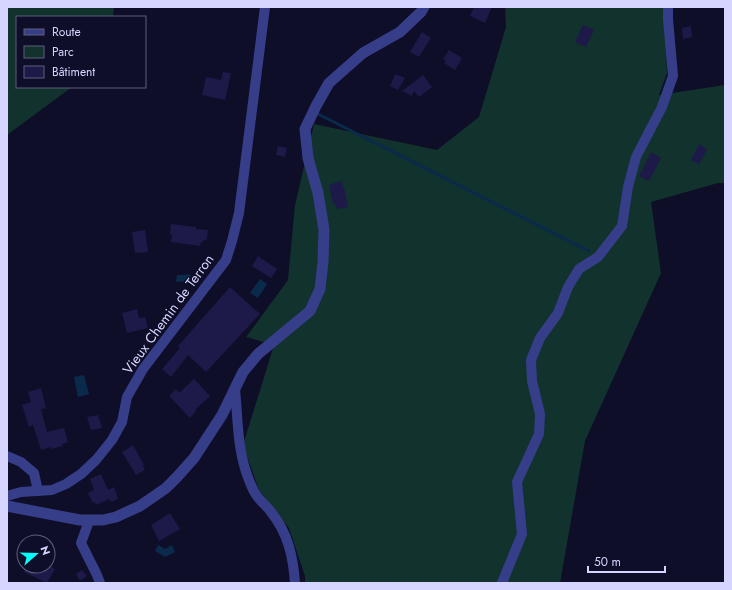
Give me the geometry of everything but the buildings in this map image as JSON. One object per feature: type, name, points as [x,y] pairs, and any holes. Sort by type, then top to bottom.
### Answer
[{"type":"street","name":"Vieux Chemin de Terron","points":[[7,496],[21,492],[52,490],[66,484],[81,474],[96,460],[112,440],[122,422],[127,397],[143,369],[226,260],[239,213],[264,7]]},
{"type":"street","points":[[7,506],[89,521],[116,517],[140,506],[166,488],[178,477],[194,458],[222,416],[243,372],[258,354],[310,311],[320,289],[324,230],[318,193],[308,158],[305,129],[316,106],[329,83],[363,53],[400,32],[421,12],[424,7]]},
{"type":"street","points":[[502,583],[522,534],[517,482],[539,434],[540,414],[532,381],[531,360],[540,338],[558,313],[568,287],[579,268],[598,257],[622,226],[628,187],[636,157],[662,107],[673,76],[668,7]]},
{"type":"street","points":[[235,389],[239,446],[248,478],[256,496],[271,511],[283,530],[290,546],[294,564],[295,583]]},
{"type":"street","points":[[7,456],[21,462],[34,473],[38,491]]},
{"type":"street","points":[[89,521],[81,544],[100,583]]},
{"type":"green space","points":[[7,7],[114,7],[113,16],[16,16],[16,88],[71,88],[7,135]]},
{"type":"green space","points":[[505,7],[665,7],[667,73],[659,95],[725,85],[725,183],[718,183],[651,202],[661,273],[585,441],[560,583],[305,583],[305,576],[289,528],[259,490],[243,445],[274,345],[246,337],[288,280],[295,205],[314,124],[437,150],[479,117],[506,27]]},
{"type":"water","points":[[190,274],[192,281],[176,282],[177,275]]},
{"type":"water","points":[[260,279],[267,284],[258,298],[250,293]]},
{"type":"water","points":[[84,375],[89,394],[78,397],[74,377]]},
{"type":"water","points":[[158,545],[165,549],[172,545],[175,552],[165,557],[155,551]]},
{"type":"waterway","points":[[318,114],[589,251]]}]
